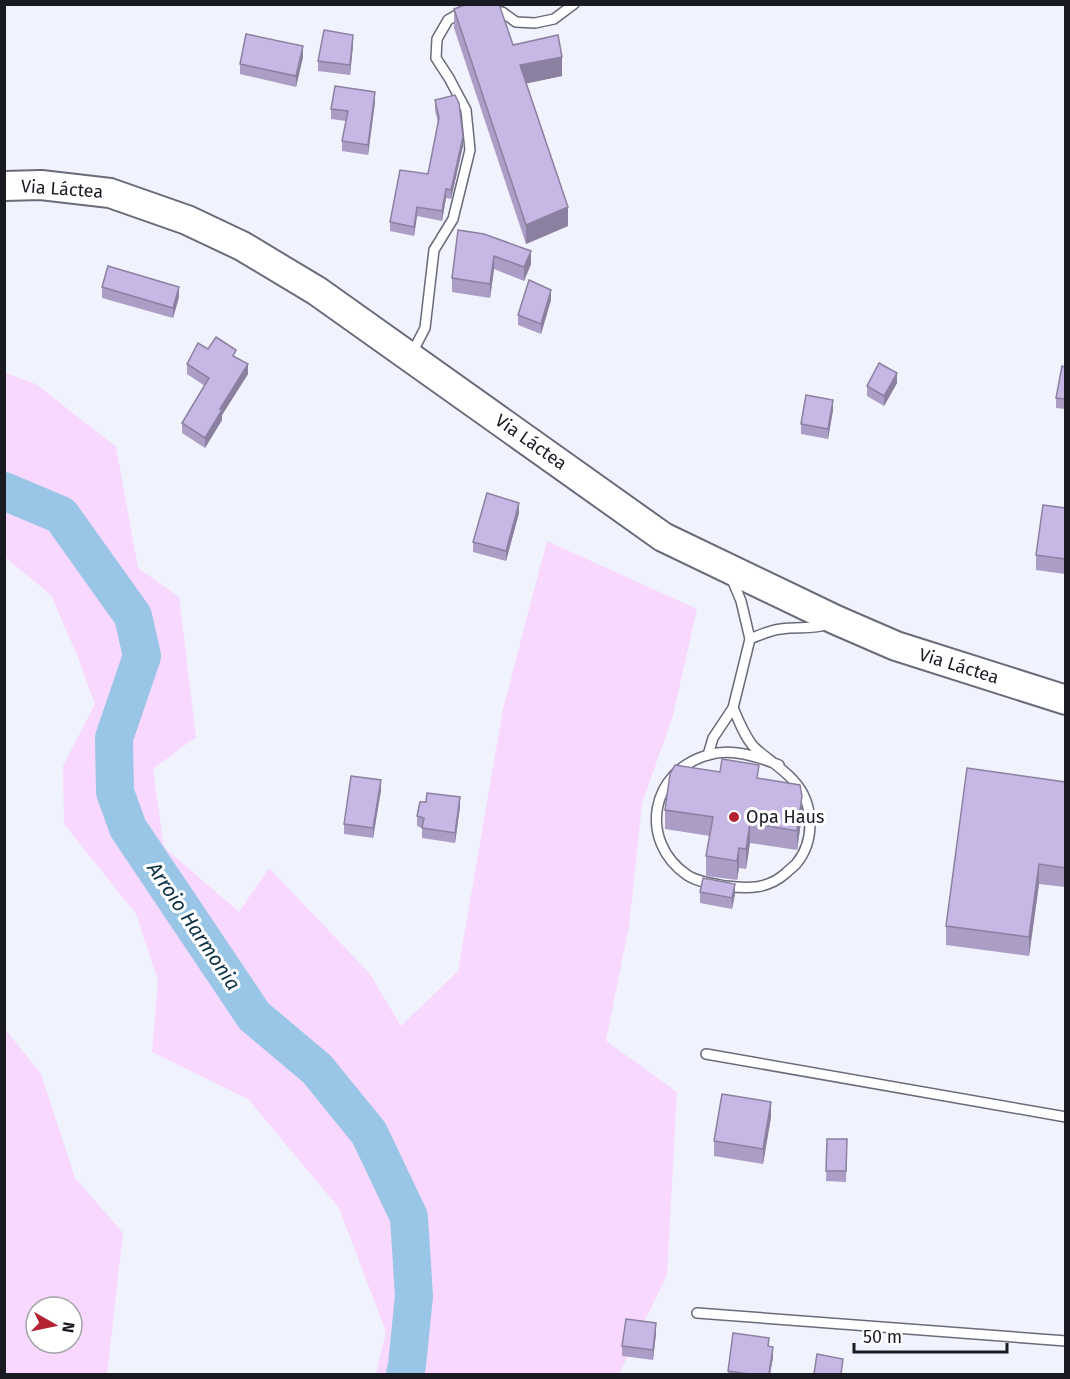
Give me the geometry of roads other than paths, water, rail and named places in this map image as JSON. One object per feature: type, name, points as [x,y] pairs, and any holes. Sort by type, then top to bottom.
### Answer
[{"type":"main road","name":"Via Láctea","points":[[4,186],[41,185],[110,192],[187,220],[242,246],[317,291],[663,537],[836,620],[896,646],[1065,700]]},
{"type":"lane","points":[[410,357],[425,328],[434,250],[453,219],[470,150],[466,110],[436,58],[437,39],[448,20],[476,7],[502,12],[516,22],[535,23],[554,19],[574,4]]},
{"type":"lane","points":[[708,755],[713,738],[733,708],[750,639],[741,601],[727,569]]},
{"type":"lane","points":[[750,639],[782,628],[820,627],[836,620]]},
{"type":"lane","points":[[733,708],[754,747],[779,765],[795,782],[807,801],[811,823],[807,844],[797,863],[780,878],[759,887],[711,884],[688,876],[671,861],[660,841],[655,820],[659,799],[669,779],[687,765],[708,755],[732,752],[756,756],[779,765]]},
{"type":"lane","points":[[706,1054],[1065,1117]]},
{"type":"lane","points":[[697,1313],[1065,1341]]},
{"type":"waterway","name":"Arroio Harmonia","points":[[4,491],[61,515],[133,616],[142,656],[114,738],[115,792],[128,828],[254,1016],[317,1069],[369,1133],[409,1217],[414,1296],[405,1374]]},
{"type":"place","name":"Opa Haus","points":[[734,817]]}]
